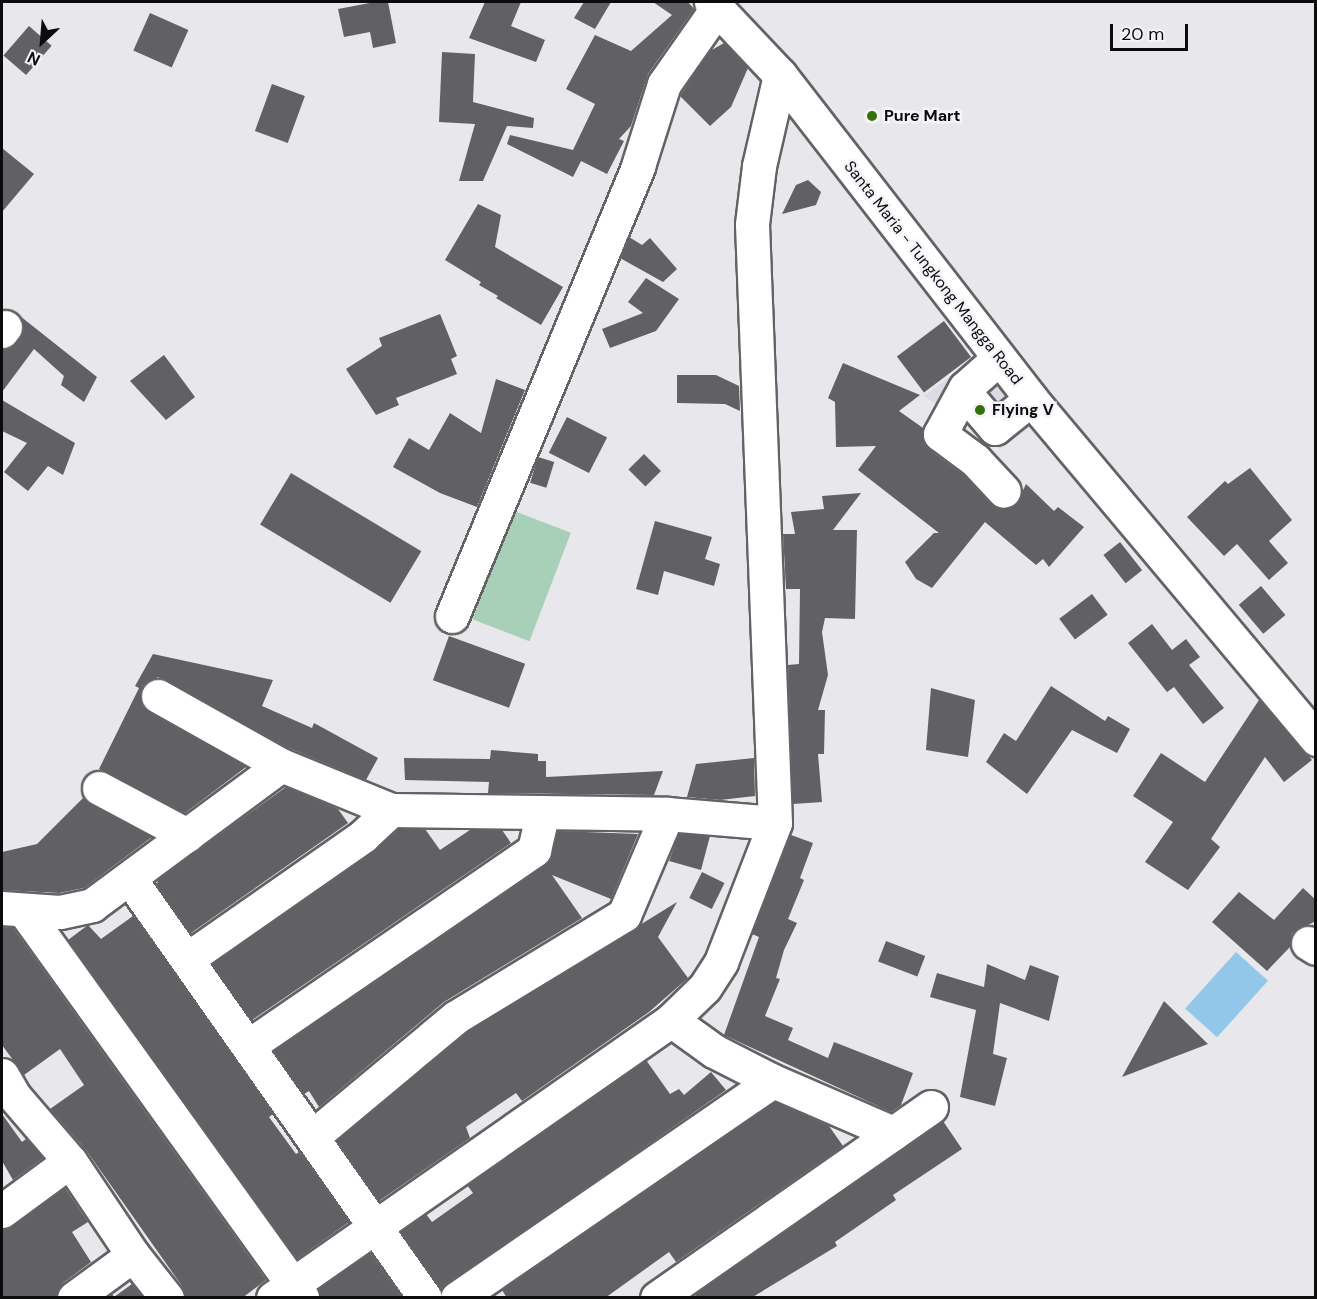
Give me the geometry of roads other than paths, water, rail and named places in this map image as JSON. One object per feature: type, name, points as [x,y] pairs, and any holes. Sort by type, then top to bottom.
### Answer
[{"type":"street","name":"Santa Maria - Tungkong Mangga Road","points":[[715,4],[780,75],[1031,399],[1316,739]]},
{"type":"street","points":[[452,616],[638,166],[664,84],[715,4]]},
{"type":"street","points":[[14,910],[290,1293],[377,1225],[671,1020],[705,987],[721,962],[775,823],[752,224],[759,166],[780,75]]},
{"type":"street","points":[[999,358],[964,390],[940,434],[975,460],[1004,490]]},
{"type":"street","points":[[964,390],[998,428]]},
{"type":"street","points":[[975,460],[998,428],[1031,399]]},
{"type":"street","points":[[158,696],[280,765],[391,810],[668,814],[775,823]]},
{"type":"street","points":[[14,910],[60,912],[92,904],[130,879],[280,765]]},
{"type":"street","points":[[99,788],[187,835]]},
{"type":"street","points":[[187,959],[363,836],[391,810]]},
{"type":"street","points":[[248,1046],[534,850],[543,812]]},
{"type":"street","points":[[312,1137],[456,1017],[624,915],[668,814]]},
{"type":"street","points":[[130,879],[377,1225],[425,1298]]},
{"type":"street","points":[[671,1020],[714,1051],[773,1081],[893,1133]]},
{"type":"street","points":[[457,1298],[773,1081]]},
{"type":"street","points":[[6,1091],[70,1161],[132,1255],[166,1298]]},
{"type":"street","points":[[657,1298],[931,1107]]},
{"type":"street","points":[[2,1211],[70,1161]]},
{"type":"street","points":[[74,1298],[132,1255]]},
{"type":"water","points":[[1236,952],[1268,981],[1217,1037],[1185,1008]]},
{"type":"place","name":"Pure Mart","points":[[872,116]]},
{"type":"place","name":"Flying V","points":[[980,410]]}]
